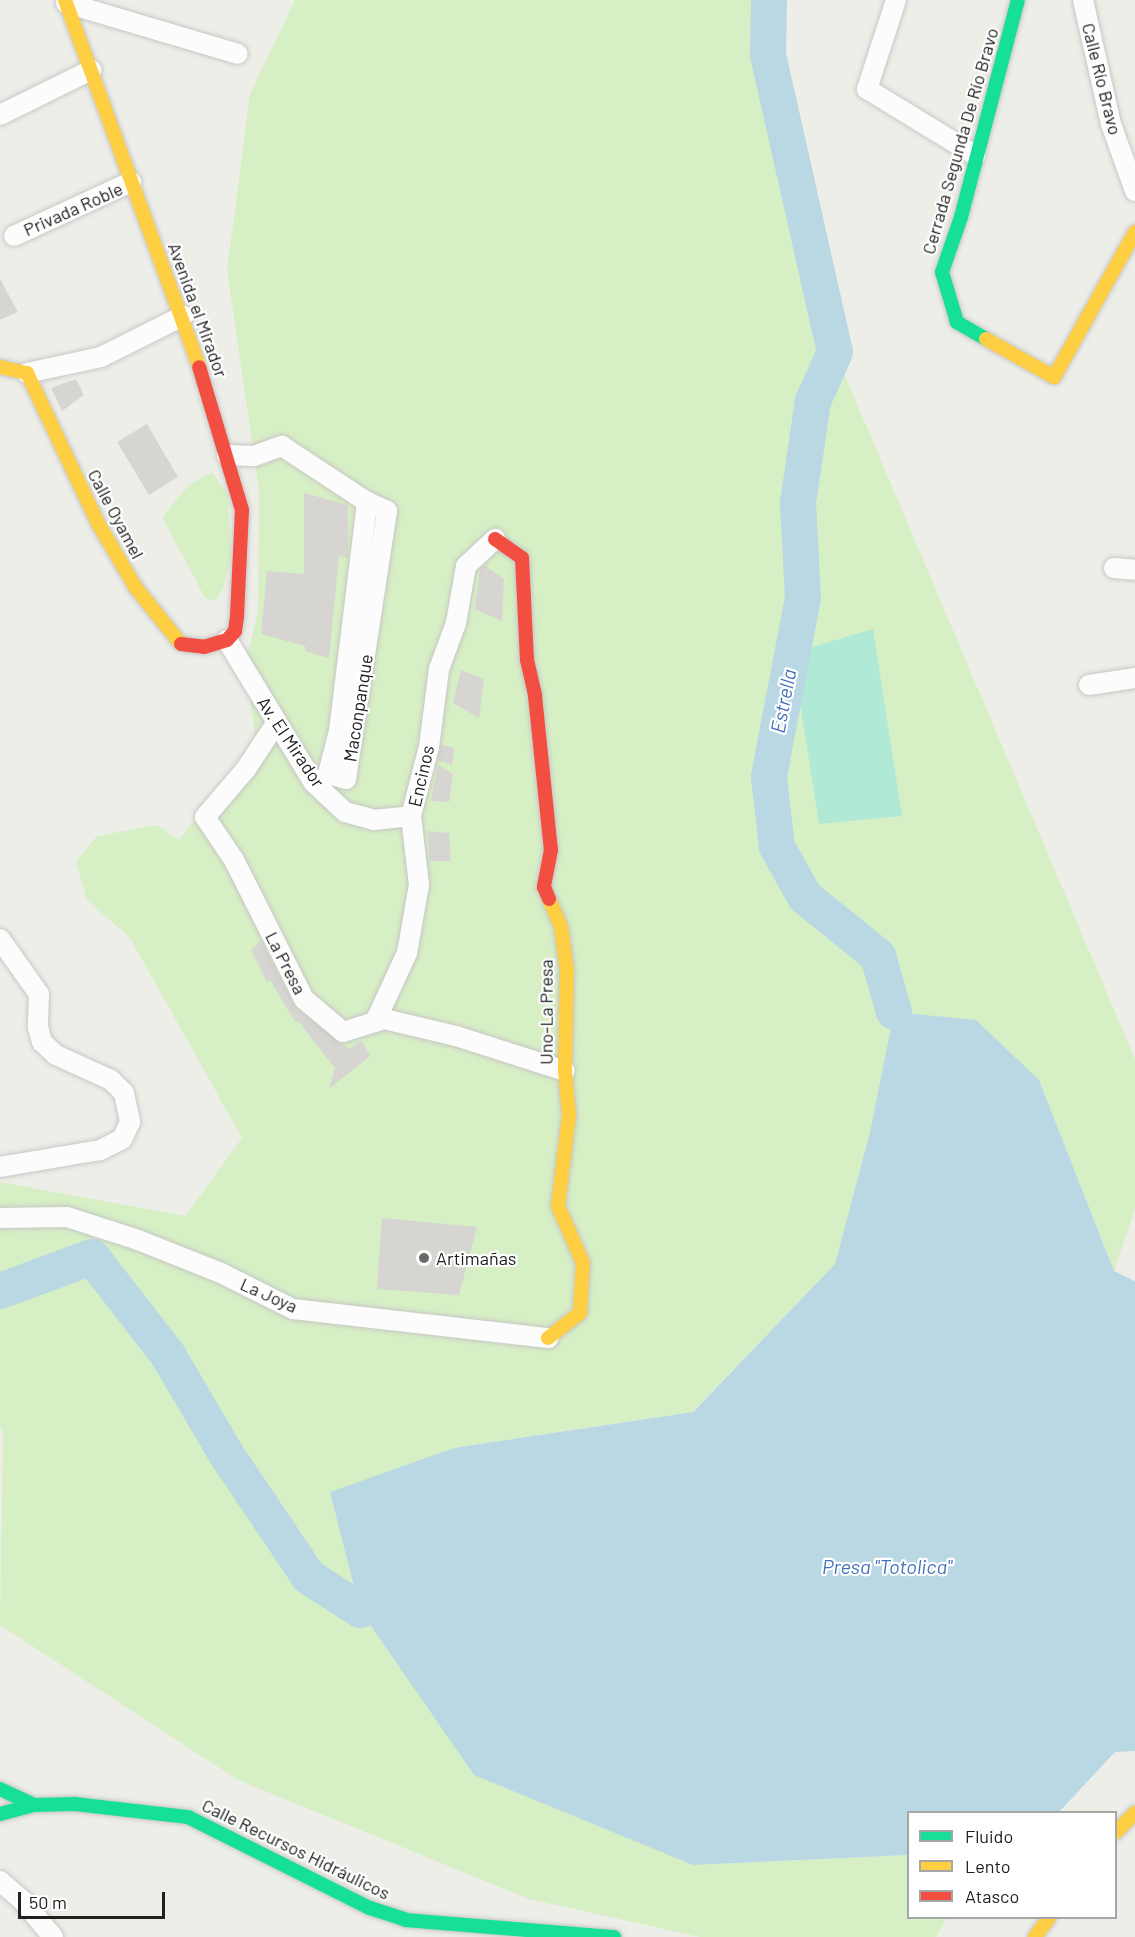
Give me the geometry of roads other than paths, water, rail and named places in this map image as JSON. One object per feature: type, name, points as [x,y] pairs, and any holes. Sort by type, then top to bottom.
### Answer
[{"type":"main road","name":"Cerrada Segunda De Río Bravo","points":[[1018,0],[975,155],[961,217],[942,272],[957,322],[1054,377],[1135,232]]},
{"type":"main road","name":"Avenida el Mirador","points":[[66,1],[131,182],[183,316],[242,510],[237,616],[235,631],[227,640]]},
{"type":"main road","points":[[0,367],[27,373]]},
{"type":"main road","name":"Calle Oyamel","points":[[27,373],[99,525],[136,588],[185,647],[204,647],[227,640]]},
{"type":"main road","name":"Uno-La Presa","points":[[495,538],[522,558],[526,660],[535,696],[551,850],[544,886],[561,927],[567,970],[564,1071],[569,1115],[558,1206],[583,1263],[583,1273],[580,1313],[548,1338]]},
{"type":"main road","points":[[0,1789],[34,1804]]},
{"type":"main road","points":[[0,1814],[34,1804]]},
{"type":"main road","name":"Calle Recursos Hidráulicos","points":[[34,1804],[125,1807],[188,1817],[370,1908],[406,1920],[614,1937]]},
{"type":"main road","points":[[1117,1831],[1135,1813]]},
{"type":"main road","points":[[1035,1937],[1048,1919]]},
{"type":"street","points":[[896,0],[867,89],[975,155]]},
{"type":"street","name":"Calle Río Bravo","points":[[1083,0],[1111,124],[1135,191]]},
{"type":"street","points":[[66,1],[238,54]]},
{"type":"street","points":[[0,115],[91,70]]},
{"type":"street","name":"Privada Roble","points":[[14,236],[131,182]]},
{"type":"street","points":[[27,373],[101,357],[183,316]]},
{"type":"street","points":[[227,455],[254,456],[282,446],[367,502]]},
{"type":"street","name":"Maconpanque","points":[[367,502],[387,511],[346,779],[328,774],[339,731],[367,502]]},
{"type":"street","name":"Encinos","points":[[375,1022],[407,953],[418,885],[411,816],[429,747],[439,669],[456,623],[466,566],[495,538]]},
{"type":"street","points":[[1114,568],[1135,570]]},
{"type":"street","name":"Av. El Mirador","points":[[227,640],[314,783],[345,812],[374,820],[411,816]]},
{"type":"street","points":[[1089,685],[1135,678]]},
{"type":"street","name":"La Presa","points":[[277,722],[246,769],[205,817],[234,860],[304,999],[343,1032],[384,1019],[456,1036],[564,1071]]},
{"type":"street","points":[[0,939],[39,994],[38,1027],[42,1042],[56,1055],[111,1080],[124,1093],[130,1122],[122,1139],[100,1150],[0,1167]]},
{"type":"street","name":"La Joya","points":[[0,1218],[77,1220],[221,1273],[293,1309],[548,1338]]},
{"type":"street","points":[[0,1881],[24,1901],[53,1937]]},
{"type":"water","name":"Presa \"Totolica\"","points":[[894,1012],[976,1020],[1039,1080],[1114,1271],[1135,1281],[1135,1751],[1115,1752],[1060,1811],[907,1811],[907,1855],[693,1865],[474,1775],[360,1610],[330,1492],[454,1448],[693,1412],[835,1264],[870,1132]]},
{"type":"waterway","name":"Estrella","points":[[769,0],[768,55],[835,352],[813,401],[798,503],[803,598],[769,777],[777,847],[805,897],[878,956],[894,1012]]},
{"type":"waterway","points":[[0,1291],[92,1257],[168,1355],[226,1454],[309,1577],[360,1610]]},
{"type":"place","name":"Artimañas","points":[[424,1258]]}]
